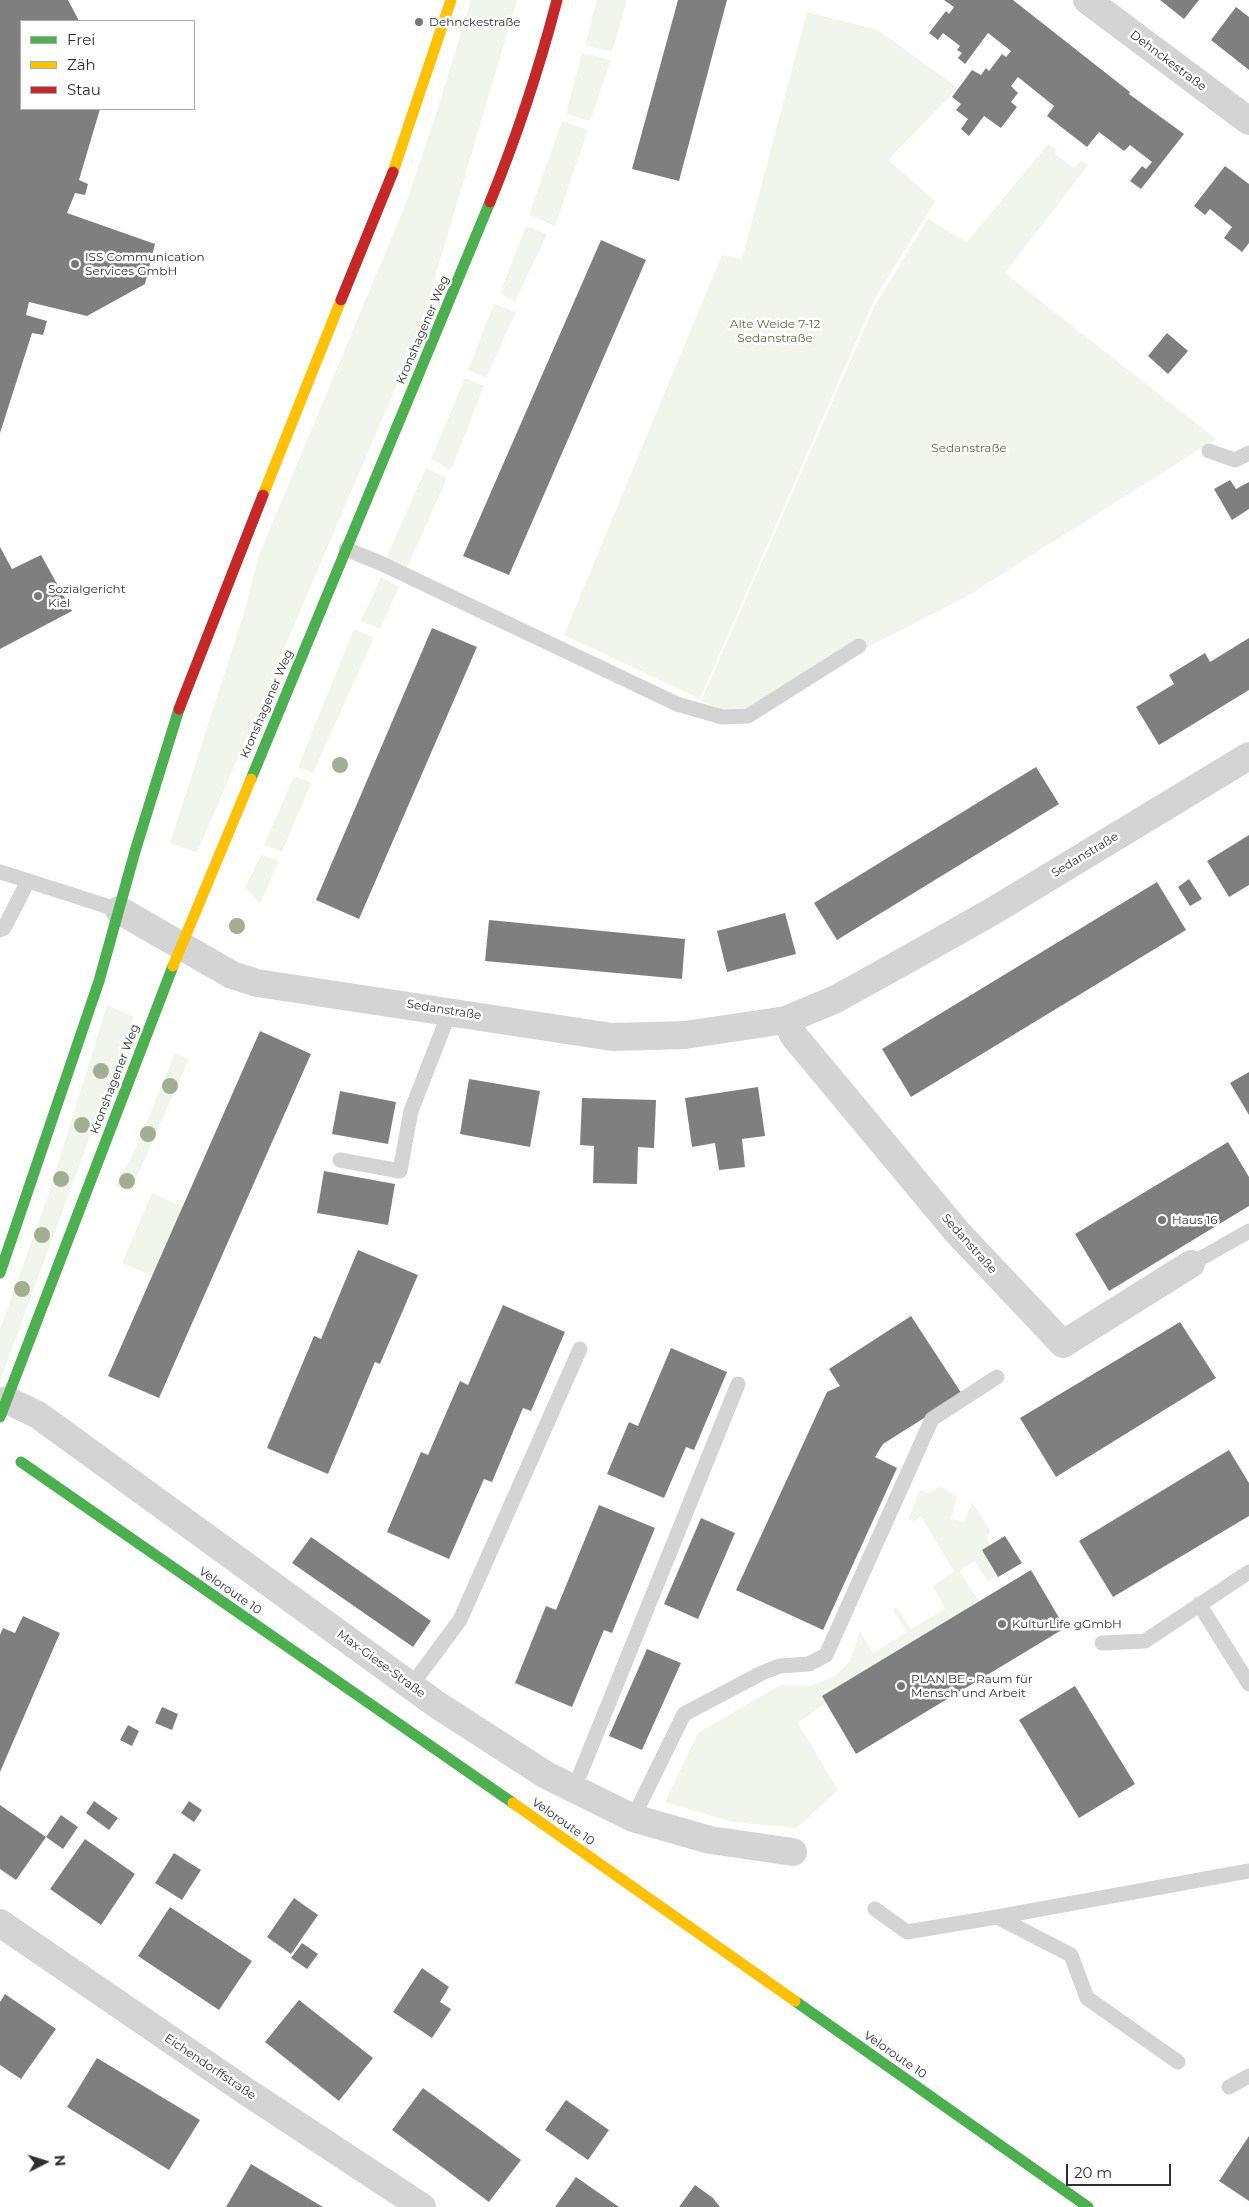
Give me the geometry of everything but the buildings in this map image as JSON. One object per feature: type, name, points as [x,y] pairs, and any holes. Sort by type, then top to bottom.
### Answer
[{"type":"main road","points":[[0,1273],[99,981],[136,848],[185,692],[402,148],[451,0]]},
{"type":"main road","name":"Kronshagener Weg","points":[[4,1408],[181,946],[508,158],[544,51],[557,0]]},
{"type":"main road","name":"Veloroute 10","points":[[21,1462],[422,1740],[1088,2207]]},
{"type":"street","name":"Dehnckestraße","points":[[1087,0],[1249,121]]},
{"type":"street","name":"Sedanstraße","points":[[119,910],[232,975],[257,983],[612,1037],[685,1035],[786,1020],[836,999],[926,949],[1249,756]]},
{"type":"street","name":"Sedanstraße","points":[[786,1020],[794,1036],[958,1233],[1063,1344],[1191,1264]]},
{"type":"street","name":"Max-Giese-Straße","points":[[4,1408],[38,1415],[411,1686],[546,1775],[633,1818],[710,1840],[792,1852]]},
{"type":"street","name":"Eichendorffstraße","points":[[0,1924],[244,2090],[422,2207]]},
{"type":"lane","points":[[1209,452],[1234,460],[1249,454]]},
{"type":"lane","points":[[346,550],[678,704],[722,717],[748,716],[859,646]]},
{"type":"lane","points":[[0,872],[119,910]]},
{"type":"lane","points":[[0,930],[4,928],[28,881]]},
{"type":"lane","points":[[340,1160],[400,1171],[411,1111],[450,1011]]},
{"type":"lane","points":[[1191,1264],[1249,1231]]},
{"type":"lane","points":[[411,1686],[460,1620],[580,1349]]},
{"type":"lane","points":[[633,1818],[684,1714],[762,1673],[780,1666],[809,1664],[826,1656],[932,1420],[997,1377]]},
{"type":"lane","points":[[574,1789],[738,1384]]},
{"type":"lane","points":[[1102,1642],[1145,1641],[1249,1572]]},
{"type":"lane","points":[[1200,1604],[1249,1684]]},
{"type":"lane","points":[[875,1908],[907,1932],[1249,1871]]},
{"type":"lane","points":[[996,1917],[1071,1955],[1087,1998],[1178,2062]]},
{"type":"lane","points":[[1229,2087],[1249,2076]]},
{"type":"green space","points":[[471,0],[517,0],[428,301],[403,370],[197,853],[170,843],[244,613],[259,555],[406,203]]},
{"type":"green space","points":[[597,0],[627,0],[612,52],[585,45]]},
{"type":"green space","name":"Alte Weide 7-12 Sedanstraße","points":[[807,12],[878,30],[958,88],[888,160],[935,201],[875,298],[700,699],[564,635],[722,255],[742,259]]},
{"type":"green space","points":[[582,53],[611,60],[590,121],[566,114]]},
{"type":"green space","points":[[562,121],[588,130],[555,226],[529,215]]},
{"type":"green space","points":[[1048,144],[1057,150],[1055,154],[1074,168],[1081,160],[1088,165],[1005,273],[1216,439],[964,598],[748,708],[721,709],[701,701],[874,307],[928,219],[967,242]]},
{"type":"green space","points":[[526,226],[547,234],[515,302],[500,293]]},
{"type":"green space","points":[[494,304],[516,312],[486,378],[468,370]]},
{"type":"green space","points":[[465,378],[484,386],[451,470],[431,459]]},
{"type":"green space","points":[[426,468],[447,478],[405,572],[384,563]]},
{"type":"green space","points":[[381,577],[399,587],[380,629],[361,621]]},
{"type":"green space","points":[[354,629],[374,638],[313,773],[298,767]]},
{"type":"green space","points":[[294,776],[311,783],[282,852],[264,845]]},
{"type":"green space","points":[[261,855],[279,861],[260,904],[245,887]]},
{"type":"green space","points":[[107,1005],[134,1017],[0,1381],[0,1329],[49,1193]]},
{"type":"green space","points":[[175,1053],[189,1059],[130,1192],[115,1186],[134,1152]]},
{"type":"green space","points":[[152,1193],[183,1207],[152,1276],[122,1263]]},
{"type":"green space","points":[[941,1486],[957,1498],[951,1519],[964,1522],[972,1502],[990,1530],[987,1540],[990,1545],[982,1550],[996,1576],[988,1582],[975,1561],[959,1571],[979,1601],[822,1696],[826,1703],[798,1723],[838,1790],[797,1828],[732,1822],[665,1802],[698,1733],[780,1685],[811,1686],[835,1676],[850,1661],[860,1631],[873,1653],[907,1632],[893,1610],[897,1607],[911,1629],[945,1609],[933,1586],[954,1572],[921,1516],[915,1521],[908,1519],[920,1490],[928,1493]]},
{"type":"traffic: fast","points":[[251,779],[490,202]]},
{"type":"traffic: fast","points":[[0,1273],[99,981],[136,848],[179,709]]},
{"type":"traffic: fast","points":[[0,1417],[173,966]]},
{"type":"traffic: fast","points":[[21,1462],[513,1803]]},
{"type":"traffic: fast","points":[[795,2001],[1088,2207]]},
{"type":"traffic: slow","points":[[393,172],[451,0]]},
{"type":"traffic: slow","points":[[263,495],[341,300]]},
{"type":"traffic: slow","points":[[173,966],[251,779]]},
{"type":"traffic: slow","points":[[513,1803],[795,2001]]},
{"type":"traffic: jam","points":[[490,202],[527,102],[557,0]]},
{"type":"traffic: jam","points":[[341,300],[393,172]]},
{"type":"traffic: jam","points":[[179,709],[263,495]]},
{"type":"place","name":"Dehnckestraße","points":[[419,22]]},
{"type":"place","name":"ISS Communication Services GmbH","points":[[75,264]]},
{"type":"place","name":"Sozialgericht Kiel","points":[[38,596]]},
{"type":"place","name":"Haus 16","points":[[1162,1220]]},
{"type":"place","name":"KulturLife gGmbH","points":[[1002,1624]]},
{"type":"place","name":"PLAN BE - Raum für Mensch und Arbeit","points":[[901,1686]]}]
